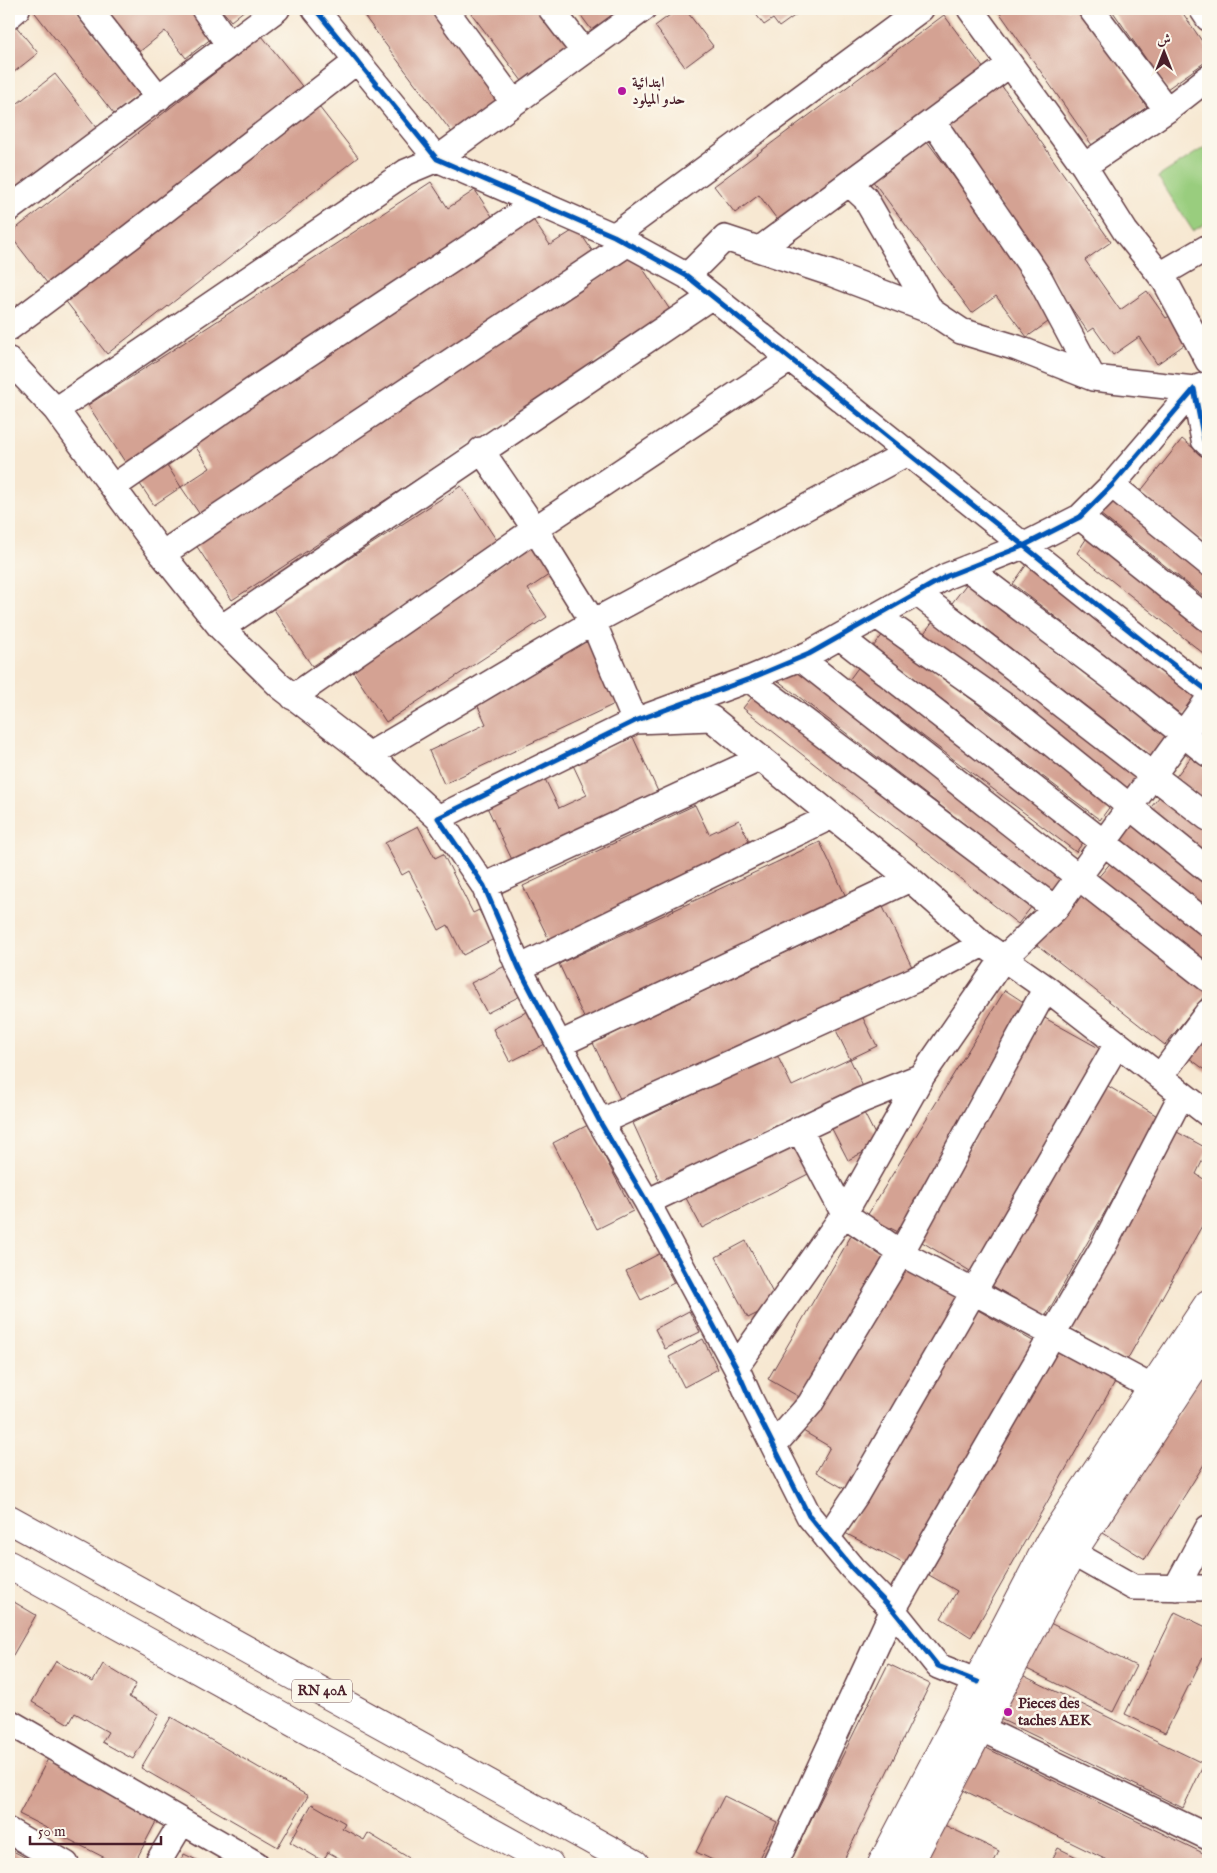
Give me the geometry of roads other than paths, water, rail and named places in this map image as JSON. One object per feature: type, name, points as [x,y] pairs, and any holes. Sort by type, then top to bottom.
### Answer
[{"type":"main road","points":[[882,1864],[970,1723],[978,1682],[1061,1547],[1153,1388],[1208,1304]]},
{"type":"main road","points":[[909,1864],[970,1723],[1061,1547],[1208,1347]]},
{"type":"main road","name":"RN 40A","points":[[9,1518],[635,1864]]},
{"type":"main road","name":"RN 40A","points":[[9,1565],[549,1864]]},
{"type":"street","points":[[9,16],[17,9]]},
{"type":"street","points":[[90,9],[159,98]]},
{"type":"street","points":[[204,9],[229,45]]},
{"type":"street","points":[[9,209],[277,9]]},
{"type":"street","points":[[314,9],[436,160],[621,239],[687,276],[1208,692]]},
{"type":"street","points":[[445,9],[514,103]]},
{"type":"street","points":[[551,9],[584,52]]},
{"type":"street","points":[[56,410],[406,172],[436,160],[643,9]]},
{"type":"street","points":[[162,554],[621,239],[921,9]]},
{"type":"street","points":[[970,9],[1084,166],[1125,231],[1160,275],[1208,361]]},
{"type":"street","points":[[1091,9],[1167,110]]},
{"type":"street","points":[[1202,9],[1208,18]]},
{"type":"street","points":[[9,328],[129,238],[357,61]]},
{"type":"street","points":[[760,249],[1010,64]]},
{"type":"street","points":[[1084,166],[1167,110],[1208,78]]},
{"type":"street","points":[[933,122],[1040,279],[1093,378]]},
{"type":"street","points":[[850,184],[865,198],[931,311]]},
{"type":"street","points":[[113,486],[252,391],[536,203]]},
{"type":"street","points":[[687,276],[725,238],[830,273],[931,311],[961,331],[1017,348],[1093,378],[1201,386]]},
{"type":"street","points":[[1160,275],[1208,247]]},
{"type":"street","points":[[221,628],[712,296]]},
{"type":"street","points":[[293,697],[535,529],[790,359]]},
{"type":"street","points":[[9,360],[56,410],[162,554],[221,628],[293,697],[369,755],[438,818],[484,886],[519,968],[600,1122],[647,1202],[736,1367],[809,1516],[852,1568],[892,1610],[938,1666],[978,1682]]},
{"type":"street","points":[[1201,386],[1204,440],[1208,444]]},
{"type":"street","points":[[438,818],[635,722],[800,658],[946,576],[1023,546],[1080,517],[1112,485],[1201,386]]},
{"type":"street","points":[[482,450],[535,529],[593,622],[635,722]]},
{"type":"street","points":[[369,755],[593,622],[907,453]]},
{"type":"street","points":[[1112,485],[1208,563]]},
{"type":"street","points":[[1080,517],[1208,619]]},
{"type":"street","points":[[967,568],[1208,754]]},
{"type":"street","points":[[917,593],[1208,818]]},
{"type":"street","points":[[877,616],[1005,706],[1208,870]]},
{"type":"street","points":[[840,637],[1208,924]]},
{"type":"street","points":[[800,658],[1208,980]]},
{"type":"street","points":[[749,679],[1055,909]]},
{"type":"street","points":[[736,1367],[844,1214],[922,1076],[1003,959],[1055,909],[1208,700]]},
{"type":"street","points":[[635,722],[711,718],[910,879],[983,944],[1046,988],[1208,1114]]},
{"type":"street","points":[[484,886],[761,758]]},
{"type":"street","points":[[519,968],[832,816]]},
{"type":"street","points":[[560,1044],[910,879]]},
{"type":"street","points":[[600,1122],[914,980],[983,944]]},
{"type":"street","points":[[774,1446],[810,1404],[901,1253],[1046,988]]},
{"type":"street","points":[[1160,1077],[1208,1012]]},
{"type":"street","points":[[827,1538],[856,1495],[1117,1044]]},
{"type":"street","points":[[647,1202],[862,1100],[922,1076]]},
{"type":"street","points":[[775,1864],[892,1610],[1103,1247],[1182,1094]]},
{"type":"street","points":[[799,1129],[844,1214],[901,1253],[1153,1388]]},
{"type":"street","points":[[1176,1588],[1208,1528]]},
{"type":"street","points":[[1061,1547],[1133,1588],[1208,1588]]},
{"type":"street","points":[[9,1722],[256,1864]]},
{"type":"street","points":[[970,1723],[1208,1836]]},
{"type":"street","points":[[158,1864],[182,1822]]},
{"type":"street","points":[[9,1831],[66,1864]]},
{"type":"place","name":"ابتدائية حدو الميلود","points":[[622,91]]},
{"type":"place","name":"Pieces des taches AEK","points":[[1008,1712]]}]
